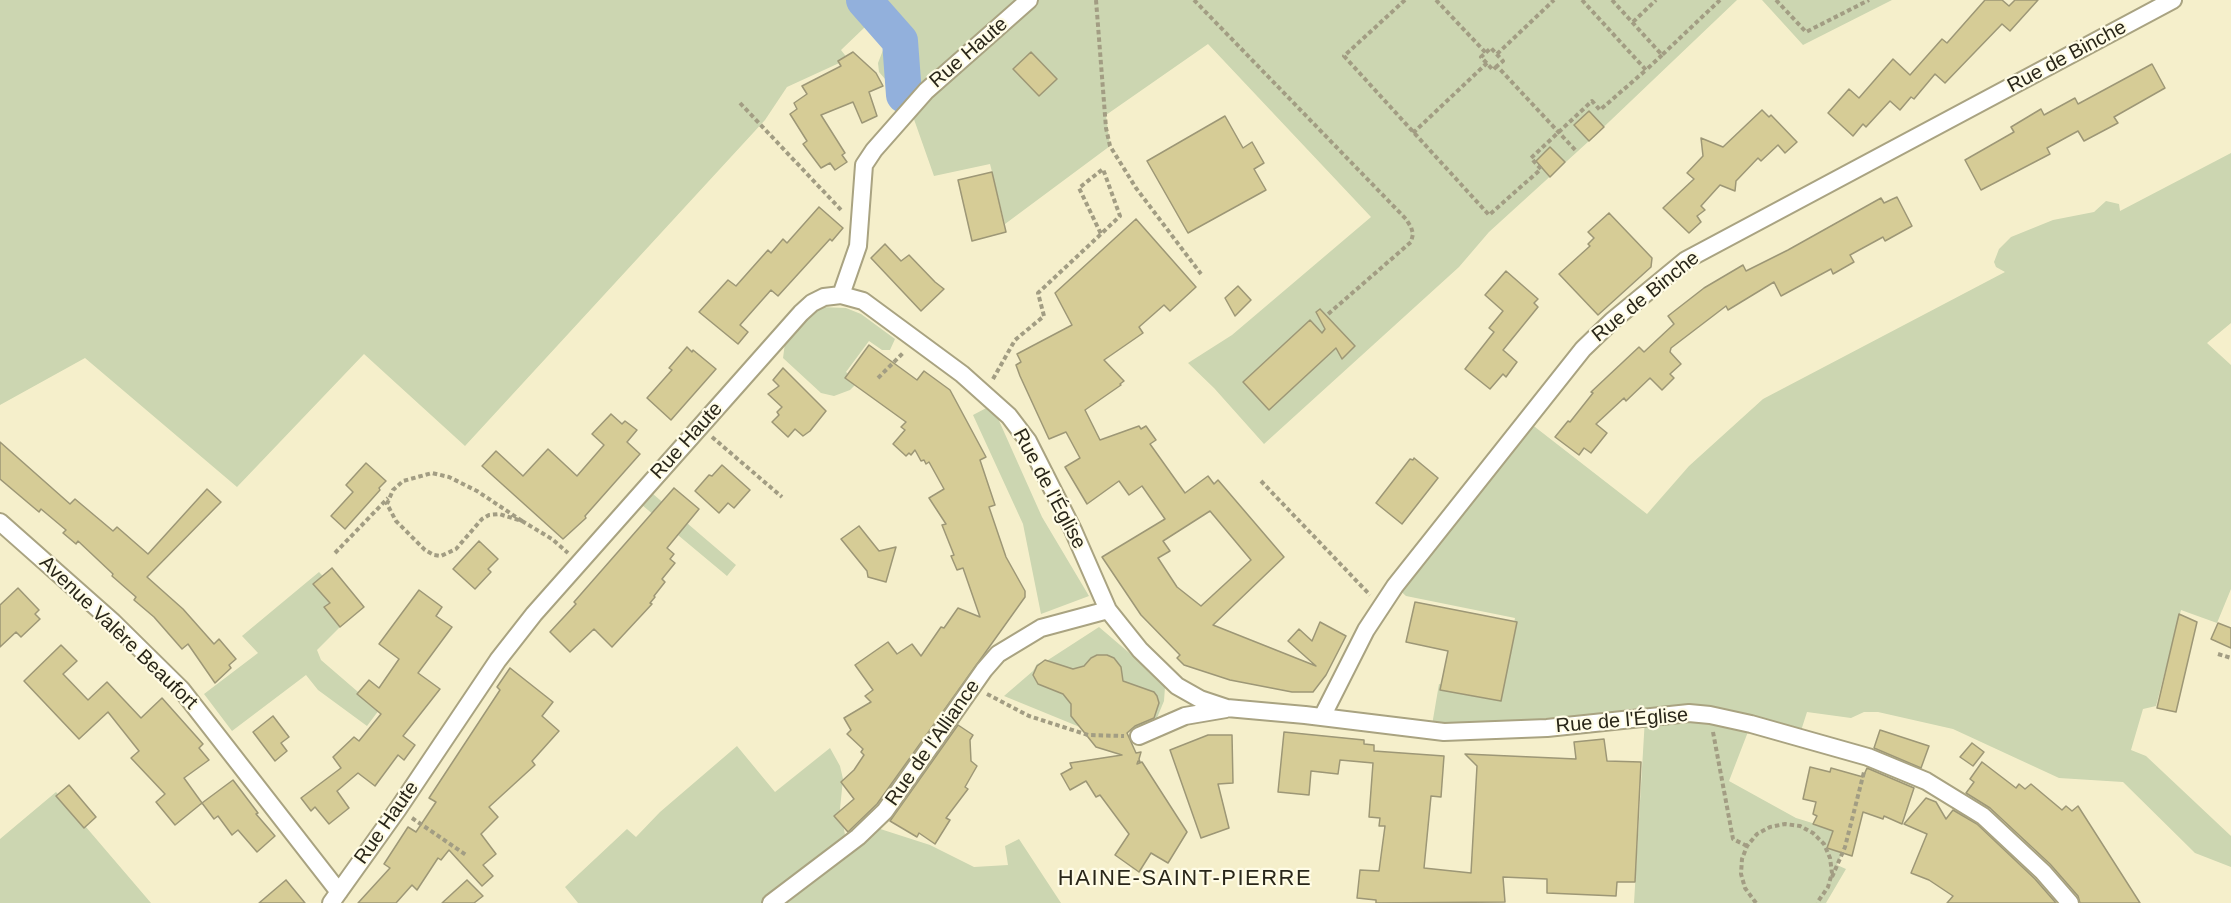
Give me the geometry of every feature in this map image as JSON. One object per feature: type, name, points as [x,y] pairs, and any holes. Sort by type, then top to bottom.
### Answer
[{"type":"street","name":"Rue Haute","points":[[335,897],[498,660],[579,563],[801,313],[812,303],[824,297],[841,295],[858,246],[864,165],[874,150],[926,91],[1029,0]]},
{"type":"street","name":"Rue de Binche","points":[[1322,717],[1360,641],[1381,606],[1583,349],[1612,321],[1686,260],[2173,0]]},
{"type":"street","name":"Rue de l'Église","points":[[841,295],[862,301],[922,344],[985,393],[1009,416],[1028,441],[1073,530],[1108,610],[1140,651],[1177,686],[1200,699],[1227,708],[1464,733],[1553,727],[1669,714],[1710,715],[1751,724],[1868,757],[1926,781],[1983,816],[2043,872],[2070,903]]},
{"type":"street","name":"Avenue Valère Beaufort","points":[[0,522],[113,622],[181,689],[335,897]]},
{"type":"street","name":"Rue de l'Alliance","points":[[771,903],[858,837],[885,811],[972,686],[998,654],[1041,628],[1108,610]]},
{"type":"street","name":"Rue de l'Église","points":[[1139,736],[1185,716],[1227,708]]},
{"type":"path","points":[[1096,0],[1106,128],[1110,146],[1136,188],[1201,274]]},
{"type":"path","points":[[1194,0],[1412,227],[1412,242],[1327,315]]},
{"type":"path","points":[[1405,0],[1344,57],[1490,215],[1541,169],[1531,158],[1592,101],[1600,110],[1720,0]]},
{"type":"path","points":[[1436,0],[1486,53]]},
{"type":"path","points":[[1497,54],[1554,0]]},
{"type":"path","points":[[1582,0],[1646,70]]},
{"type":"path","points":[[1612,0],[1662,55]]},
{"type":"path","points":[[1633,22],[1656,0]]},
{"type":"path","points":[[1776,0],[1806,32],[1869,0]]},
{"type":"path","points":[[1491,48],[1497,54],[1503,61],[1493,70],[1481,57],[1491,48]]},
{"type":"path","points":[[1413,133],[1487,63]]},
{"type":"path","points":[[1497,66],[1576,152]]},
{"type":"path","points":[[740,103],[860,231]]},
{"type":"path","points":[[985,393],[1015,340],[1044,316],[1038,293],[1101,234],[1120,216],[1103,169],[1079,189],[1101,234]]},
{"type":"path","points":[[878,378],[898,356],[912,346],[922,344]]},
{"type":"path","points":[[700,426],[782,497]]},
{"type":"path","points":[[335,553],[403,481],[432,473],[449,477],[477,491],[552,539],[579,563]]},
{"type":"path","points":[[1261,481],[1381,606]]},
{"type":"path","points":[[388,498],[390,513],[396,521],[425,550],[434,555],[441,556],[456,549],[482,519],[489,515],[508,516],[522,520]]},
{"type":"path","points":[[2218,654],[2231,658]]},
{"type":"path","points":[[972,686],[1029,716],[1088,735],[1139,736]]},
{"type":"path","points":[[1710,715],[1732,839],[1748,846]]},
{"type":"path","points":[[1818,902],[1828,887],[1845,848],[1868,757]]},
{"type":"path","points":[[398,808],[466,855]]},
{"type":"path","points":[[1756,903],[1744,888],[1741,874],[1742,860],[1757,834],[1770,827],[1785,824],[1800,826],[1813,833],[1824,844],[1832,873],[1828,887]]},
{"type":"green space","points":[[0,0],[1737,0],[1589,141],[1489,232],[1459,267],[1264,444],[1214,388],[1188,363],[1232,335],[1371,217],[1208,44],[1106,115],[1110,146],[1005,224],[990,164],[934,176],[910,108],[879,72],[878,63],[885,45],[865,27],[841,50],[848,59],[787,87],[765,120],[465,446],[364,354],[237,487],[85,358],[0,405]]},
{"type":"green space","points":[[1762,0],[1892,0],[1803,45]]},
{"type":"green space","points":[[2231,153],[2231,323],[2207,343],[2231,365],[2231,589],[2217,623],[2181,610],[2156,706],[2143,709],[2131,750],[2146,756],[2231,836],[2231,867],[2195,853],[2123,782],[2059,778],[1953,729],[1878,712],[1864,712],[1851,718],[1807,712],[1799,737],[1751,724],[1729,781],[1796,818],[1835,830],[1845,847],[1837,865],[1846,869],[1826,903],[1634,903],[1645,718],[1431,731],[1439,684],[1500,696],[1515,618],[1406,596],[1395,586],[1526,420],[1647,514],[1689,466],[1763,399],[2005,272],[1996,267],[1994,262],[1999,249],[2011,237],[2053,220],[2094,212],[2106,201],[2119,204],[2120,211]]},
{"type":"green space","points":[[821,307],[846,308],[861,314],[895,339],[890,350],[882,350],[869,341],[846,372],[858,382],[850,390],[834,396],[821,393],[783,358],[785,343],[811,313]]},
{"type":"green space","points":[[992,405],[1042,517],[1089,596],[1041,614],[1023,524],[973,415]]},
{"type":"green space","points":[[646,488],[736,565],[727,576],[636,500]]},
{"type":"green space","points":[[319,572],[337,591],[341,626],[317,650],[321,660],[379,710],[367,726],[318,690],[306,675],[232,731],[204,694],[258,653],[242,636]]},
{"type":"green space","points":[[1099,627],[1154,674],[1165,687],[1164,701],[1154,725],[1136,731],[1092,732],[1004,696],[1033,671],[1037,664],[1048,660]]},
{"type":"green space","points":[[737,746],[775,792],[830,748],[840,766],[843,779],[840,809],[847,845],[871,826],[930,845],[974,867],[1008,865],[1005,846],[1019,839],[1061,903],[578,903],[565,887],[627,829],[636,837],[660,812]]},
{"type":"green space","points":[[56,792],[151,903],[0,903],[0,839]]},
{"type":"building","points":[[1985,0],[2002,0],[2009,6],[2015,0],[2038,0],[2010,31],[2002,24],[1945,83],[1935,74],[1914,99],[1911,97],[1900,110],[1890,101],[1866,127],[1863,124],[1853,136],[1828,113],[1849,89],[1859,98],[1893,59],[1910,75],[1942,39],[1947,43]]},
{"type":"building","points":[[853,52],[876,73],[883,86],[869,92],[877,116],[862,123],[853,102],[821,115],[845,153],[842,155],[847,162],[835,170],[830,163],[821,168],[803,144],[807,141],[790,114],[797,109],[794,103],[807,94],[802,86],[841,66],[838,61]]},
{"type":"building","points":[[1031,52],[1057,79],[1039,96],[1013,69]]},
{"type":"building","points":[[2152,64],[2165,88],[2114,117],[2118,123],[2084,141],[2078,131],[2047,148],[2050,154],[1981,190],[1965,160],[2014,132],[2011,127],[2041,109],[2044,115],[2075,98],[2078,104]]},
{"type":"building","points":[[1762,110],[1769,117],[1771,115],[1797,142],[1785,153],[1778,145],[1761,161],[1758,158],[1736,181],[1735,191],[1720,185],[1701,206],[1705,210],[1697,216],[1701,222],[1689,233],[1663,208],[1694,179],[1687,173],[1703,156],[1701,138],[1723,147]]},
{"type":"building","points":[[1589,111],[1604,127],[1589,141],[1574,125]]},
{"type":"building","points":[[1225,116],[1243,148],[1252,142],[1264,163],[1254,169],[1266,190],[1188,233],[1147,161]]},
{"type":"building","points":[[1550,147],[1565,162],[1550,177],[1536,161]]},
{"type":"building","points":[[992,172],[1006,232],[972,241],[958,180]]},
{"type":"building","points":[[1897,197],[1912,226],[1885,241],[1883,237],[1850,255],[1854,262],[1833,274],[1831,269],[1781,296],[1774,282],[1728,310],[1726,306],[1671,348],[1670,352],[1681,364],[1670,374],[1674,378],[1662,390],[1650,378],[1626,401],[1624,398],[1596,424],[1607,433],[1591,453],[1584,448],[1579,455],[1555,437],[1568,421],[1570,422],[1593,393],[1591,392],[1639,347],[1644,352],[1674,324],[1668,316],[1704,288],[1743,265],[1746,271],[1788,250],[1881,198],[1884,203]]},
{"type":"building","points":[[819,207],[843,228],[778,296],[771,290],[740,325],[748,332],[738,344],[699,312],[728,280],[736,286],[768,250],[771,253],[783,239],[787,243]]},
{"type":"building","points":[[1609,213],[1652,258],[1651,267],[1598,315],[1559,274],[1590,246],[1588,244],[1594,238],[1588,232]]},
{"type":"building","points":[[1136,219],[1196,287],[1170,311],[1164,305],[1139,327],[1143,333],[1104,360],[1124,381],[1085,410],[1100,440],[1139,426],[1141,429],[1146,426],[1156,440],[1150,444],[1185,493],[1208,476],[1214,484],[1218,480],[1284,557],[1213,625],[1316,666],[1288,641],[1299,629],[1312,641],[1320,622],[1346,636],[1326,675],[1313,692],[1292,692],[1230,680],[1184,665],[1177,658],[1180,655],[1141,615],[1102,557],[1165,519],[1142,486],[1129,495],[1119,481],[1087,504],[1065,467],[1080,458],[1066,432],[1049,439],[1016,365],[1021,362],[1017,354],[1072,325],[1055,293]],"holes":[[[1210,511],[1251,560],[1201,606],[1177,587],[1158,558],[1170,551],[1163,541]]]},
{"type":"building","points":[[885,244],[901,261],[909,255],[944,289],[921,311],[871,258]]},
{"type":"building","points":[[1506,271],[1538,299],[1534,303],[1538,307],[1503,350],[1517,362],[1506,377],[1503,374],[1490,389],[1465,369],[1494,332],[1489,328],[1503,311],[1485,295]]},
{"type":"building","points":[[1238,286],[1251,300],[1235,316],[1225,298]]},
{"type":"building","points":[[1320,309],[1355,346],[1342,359],[1336,348],[1269,410],[1243,382],[1310,320],[1322,333],[1325,329],[1316,312]]},
{"type":"building","points":[[869,345],[917,380],[924,371],[950,390],[986,457],[980,460],[995,505],[989,507],[1006,557],[1025,591],[1025,597],[877,804],[848,832],[834,816],[854,799],[841,782],[854,770],[864,755],[861,752],[863,749],[847,734],[851,730],[844,718],[871,702],[865,696],[873,690],[855,665],[888,642],[897,654],[912,644],[921,656],[941,627],[944,628],[958,608],[980,617],[963,568],[957,570],[951,556],[954,555],[942,525],[946,524],[929,498],[944,489],[929,462],[926,464],[924,460],[921,461],[915,450],[911,455],[909,453],[906,456],[893,444],[905,430],[901,427],[906,422],[845,378]]},
{"type":"building","points":[[687,347],[716,369],[671,420],[647,398],[672,370],[669,368]]},
{"type":"building","points":[[783,368],[826,411],[803,436],[795,429],[788,437],[772,422],[779,415],[777,412],[782,407],[768,394],[779,386],[773,380]]},
{"type":"building","points":[[611,414],[622,424],[625,421],[637,430],[627,442],[640,454],[585,516],[586,518],[563,539],[482,466],[496,451],[523,476],[548,449],[577,476],[604,445],[592,434]]},
{"type":"building","points":[[0,442],[70,504],[75,499],[113,531],[117,527],[148,554],[207,489],[221,502],[147,577],[183,609],[214,644],[219,639],[236,659],[229,665],[231,668],[215,683],[188,644],[182,649],[154,617],[134,600],[136,597],[78,541],[76,544],[63,533],[66,530],[41,509],[39,512],[0,479]]},
{"type":"building","points":[[1414,458],[1438,478],[1402,524],[1376,503],[1410,459]]},
{"type":"building","points":[[366,463],[386,481],[345,529],[331,516],[353,492],[346,485]]},
{"type":"building","points":[[722,465],[750,490],[734,508],[728,503],[719,513],[695,491],[709,475],[712,476]]},
{"type":"building","points":[[674,488],[699,509],[667,548],[674,554],[670,559],[675,563],[662,579],[665,582],[654,596],[650,603],[652,604],[612,647],[594,629],[570,652],[550,632]]},
{"type":"building","points":[[859,526],[879,551],[896,547],[886,582],[868,577],[867,571],[841,539]]},
{"type":"building","points":[[479,541],[498,559],[488,569],[491,572],[475,589],[453,569]]},
{"type":"building","points":[[332,568],[364,607],[340,627],[324,607],[330,603],[313,584]]},
{"type":"building","points":[[18,588],[39,610],[35,614],[40,619],[21,637],[16,632],[0,647],[0,605]]},
{"type":"building","points":[[419,590],[442,607],[436,616],[452,627],[418,673],[440,689],[403,736],[415,745],[404,760],[398,755],[375,786],[358,773],[337,791],[349,808],[329,824],[315,807],[311,811],[301,798],[341,768],[333,757],[354,737],[359,741],[381,714],[357,694],[369,680],[379,688],[399,659],[379,644]]},
{"type":"building","points":[[1415,602],[1517,622],[1501,701],[1440,690],[1448,651],[1406,642]]},
{"type":"building","points":[[2179,614],[2197,622],[2176,712],[2157,708]]},
{"type":"building","points":[[2218,623],[2231,628],[2231,648],[2211,639]]},
{"type":"building","points":[[61,645],[77,661],[63,674],[88,700],[107,682],[141,718],[162,698],[203,744],[199,748],[209,760],[184,778],[202,803],[175,825],[156,802],[165,794],[131,758],[139,751],[108,712],[79,739],[24,681]]},
{"type":"building","points":[[1097,655],[1114,658],[1121,667],[1123,681],[1154,692],[1157,696],[1159,703],[1154,718],[1135,726],[1127,733],[1136,753],[1141,752],[1140,762],[1138,761],[1137,764],[1142,762],[1187,832],[1168,863],[1151,853],[1139,872],[1115,855],[1129,834],[1100,795],[1096,797],[1086,781],[1070,790],[1061,774],[1072,768],[1070,763],[1122,755],[1096,747],[1071,716],[1071,704],[1063,694],[1038,684],[1033,675],[1037,666],[1045,660],[1073,669],[1084,666]]},
{"type":"building","points":[[510,668],[553,702],[542,716],[559,731],[532,761],[535,765],[489,807],[498,817],[481,834],[496,854],[483,865],[493,876],[482,886],[449,850],[441,860],[438,858],[417,890],[412,885],[396,903],[358,903],[390,868],[384,864],[408,827],[416,832],[436,802],[429,798],[500,690],[497,687]]},
{"type":"building","points":[[273,716],[289,737],[281,743],[287,751],[275,761],[253,732]]},
{"type":"building","points":[[958,725],[973,735],[970,740],[971,761],[977,766],[965,787],[968,789],[946,818],[950,820],[935,844],[919,833],[917,837],[890,821]]},
{"type":"building","points":[[1880,730],[1929,746],[1921,768],[1874,748]]},
{"type":"building","points":[[1284,732],[1364,740],[1364,744],[1374,745],[1374,751],[1444,756],[1441,797],[1431,796],[1424,868],[1471,873],[1477,766],[1465,754],[1576,759],[1574,742],[1604,739],[1607,761],[1641,762],[1635,882],[1617,882],[1616,896],[1547,893],[1547,879],[1503,877],[1505,902],[1376,903],[1376,900],[1357,898],[1360,870],[1379,871],[1385,826],[1379,826],[1380,818],[1369,817],[1373,763],[1340,760],[1338,774],[1311,771],[1309,795],[1278,792]]},
{"type":"building","points":[[1208,735],[1232,735],[1233,783],[1218,784],[1229,828],[1201,838],[1170,750]]},
{"type":"building","points":[[1972,743],[1984,752],[1973,766],[1960,757]]},
{"type":"building","points":[[1982,762],[2016,788],[2019,784],[2025,789],[2031,784],[2062,810],[2066,806],[2072,811],[2078,806],[2140,903],[2080,903],[2078,896],[2050,864],[1990,808],[1966,793],[1974,782],[1970,779]]},
{"type":"building","points":[[1810,767],[1830,772],[1831,768],[1863,777],[1867,768],[1914,788],[1902,824],[1884,816],[1883,819],[1863,812],[1852,856],[1827,848],[1833,831],[1813,824],[1817,816],[1813,814],[1816,802],[1803,799]]},
{"type":"building","points":[[233,780],[258,813],[256,814],[275,836],[257,852],[238,830],[232,835],[218,816],[214,819],[202,803]]},
{"type":"building","points":[[69,785],[96,817],[84,828],[56,796]]},
{"type":"building","points":[[1926,798],[1936,802],[1946,819],[1953,810],[1977,824],[2035,879],[2056,903],[1947,903],[1953,896],[1929,880],[1911,873],[1927,834],[1904,824]]},
{"type":"building","points":[[286,880],[305,903],[259,903]]},
{"type":"building","points":[[467,880],[483,896],[474,903],[442,903]]},
{"type":"waterway","points":[[864,0],[900,41],[904,95]]},
{"type":"district","name":"HAINE-SAINT-PIERRE","points":[[1185,879]]}]
